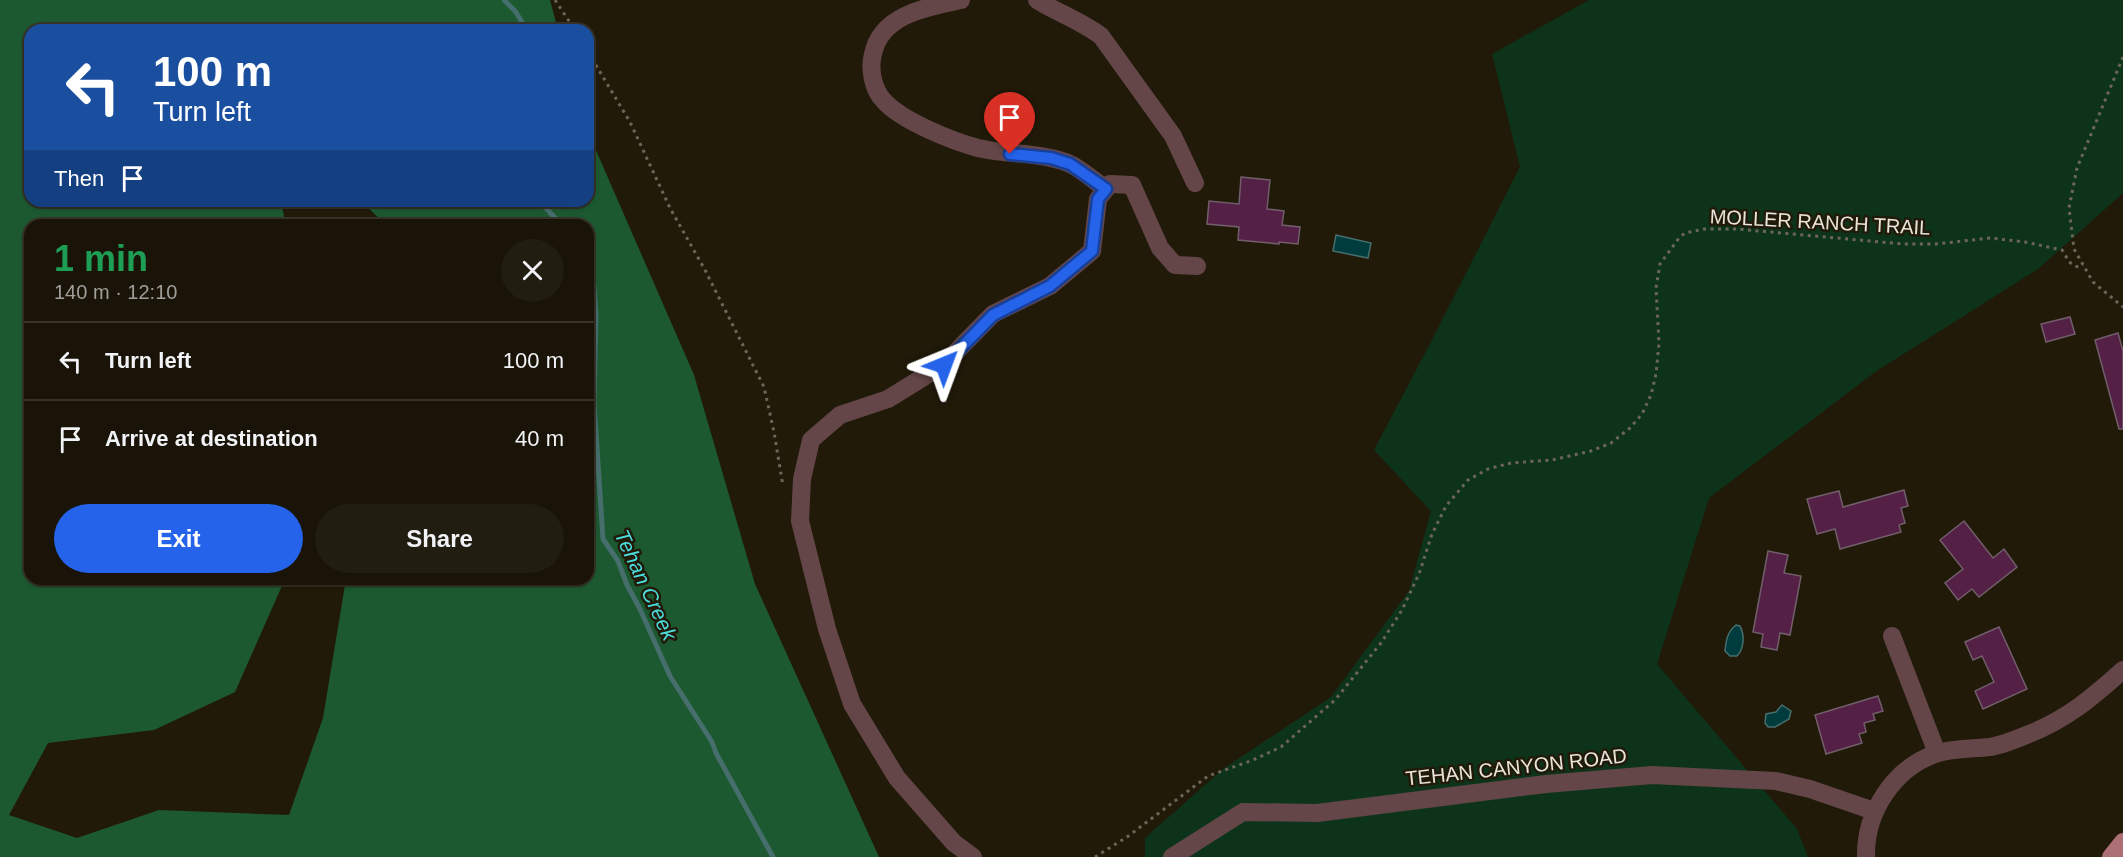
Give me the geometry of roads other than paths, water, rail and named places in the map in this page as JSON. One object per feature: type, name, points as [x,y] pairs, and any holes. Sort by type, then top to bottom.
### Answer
[{"type":"main road","points":[[2110,857],[2123,842]]},
{"type":"street","points":[[961,0],[912,12],[898,19],[882,35],[872,55],[872,71],[876,88],[883,100],[909,119],[944,136],[978,148],[1051,158],[1070,164],[1106,189]]},
{"type":"street","points":[[1037,0],[1101,36],[1173,136],[1195,183]]},
{"type":"street","points":[[973,857],[954,843],[897,778],[852,704],[827,629],[800,520],[802,479],[811,440],[840,415],[888,399],[944,365],[993,315],[1050,286],[1092,251],[1098,199],[1110,184],[1132,185],[1160,248],[1175,265],[1197,266]]},
{"type":"street","points":[[1892,636],[1937,753]]},
{"type":"street","points":[[1866,857],[1874,811],[1891,786],[1911,765],[1937,753],[1993,746],[2056,723],[2086,704],[2123,670]]},
{"type":"street","name":"TEHAN CANYON ROAD","points":[[1172,857],[1243,812],[1317,813],[1546,784],[1652,775],[1776,781],[1810,789],[1874,811]]},
{"type":"water","points":[[1336,235],[1371,243],[1368,258],[1333,251]]},
{"type":"water","points":[[1736,625],[1742,630],[1742,646],[1737,656],[1730,656],[1725,651],[1727,640]]},
{"type":"water","points":[[1782,705],[1791,711],[1789,719],[1775,727],[1768,727],[1765,723],[1766,714],[1776,712]]},
{"type":"waterway","name":"Tehan Creek","points":[[504,0],[523,24]]},
{"type":"waterway","name":"Tehan Creek","points":[[545,207],[556,219]]},
{"type":"waterway","name":"Tehan Creek","points":[[594,288],[596,314],[594,403]]},
{"type":"waterway","name":"Tehan Creek","points":[[594,403],[603,539],[618,561],[670,676],[712,742],[773,857]]}]
